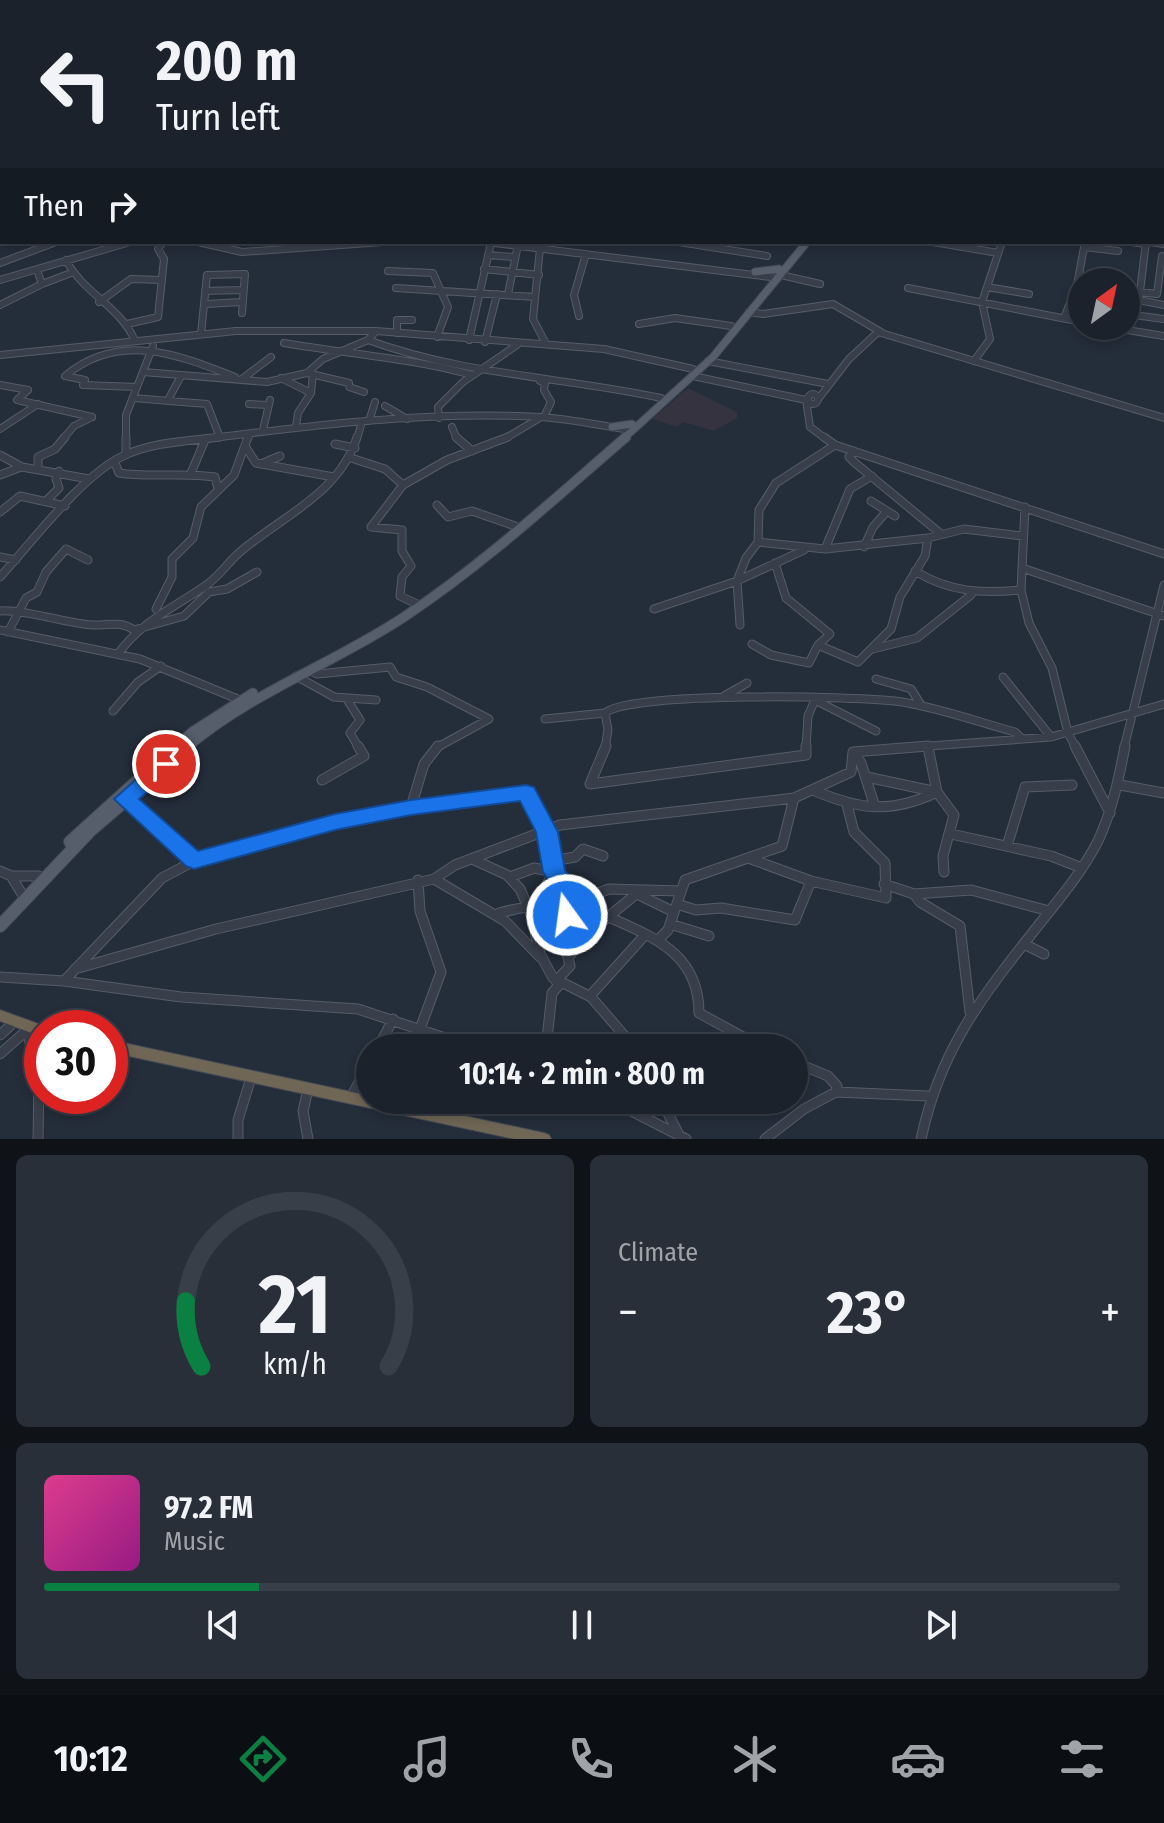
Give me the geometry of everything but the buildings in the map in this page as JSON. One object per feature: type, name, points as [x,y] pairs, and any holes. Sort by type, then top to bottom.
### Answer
[{"type":"highway","points":[[2,1025],[24,1030]]},
{"type":"highway","points":[[128,1052],[488,1136],[516,1139]]},
{"type":"highway","points":[[128,1052],[544,1139]]},
{"type":"main road","points":[[0,918],[80,832],[192,732],[240,700],[417,604],[463,571],[622,431],[708,361],[800,244]]},
{"type":"main road","points":[[0,926],[66,854],[125,799],[211,727],[442,593],[622,431],[694,372],[805,244]]},
{"type":"main road","points":[[755,274],[776,276]]},
{"type":"main road","points":[[755,274],[776,276]]},
{"type":"street","points":[[0,263],[51,244]]},
{"type":"street","points":[[0,279],[114,244]]},
{"type":"street","points":[[0,279],[123,244]]},
{"type":"street","points":[[127,324],[158,317],[164,259],[158,249],[162,244]]},
{"type":"street","points":[[206,244],[236,252],[365,244]]},
{"type":"street","points":[[263,250],[267,244]]},
{"type":"street","points":[[279,249],[286,244]]},
{"type":"street","points":[[324,248],[329,244]]},
{"type":"street","points":[[355,244],[360,245]]},
{"type":"street","points":[[469,340],[489,244]]},
{"type":"street","points":[[508,244],[755,274]]},
{"type":"street","points":[[517,244],[755,274]]},
{"type":"street","points":[[692,244],[767,256]]},
{"type":"street","points":[[739,252],[740,244]]},
{"type":"street","points":[[945,244],[998,253]]},
{"type":"street","points":[[974,361],[990,339],[982,302],[1001,244]]},
{"type":"street","points":[[1081,268],[1085,244],[1118,251]]},
{"type":"street","points":[[1140,287],[1147,244]]},
{"type":"street","points":[[508,294],[518,245]]},
{"type":"street","points":[[540,248],[533,319],[546,344]]},
{"type":"street","points":[[1140,296],[1157,294],[1163,256],[1144,252]]},
{"type":"street","points":[[579,316],[574,295],[586,254]]},
{"type":"street","points":[[488,255],[514,257]]},
{"type":"street","points":[[66,260],[71,273],[99,302],[127,324],[135,341]]},
{"type":"street","points":[[484,267],[540,272]]},
{"type":"street","points":[[37,270],[42,284]]},
{"type":"street","points":[[388,271],[431,272],[442,289],[448,307],[437,337]]},
{"type":"street","points":[[0,305],[71,273]]},
{"type":"street","points":[[201,334],[207,275],[245,274],[242,313]]},
{"type":"street","points":[[776,276],[820,284]]},
{"type":"street","points":[[99,302],[131,279],[162,280]]},
{"type":"street","points":[[987,287],[1029,294]]},
{"type":"street","points":[[396,288],[535,297]]},
{"type":"street","points":[[908,288],[1068,319]]},
{"type":"street","points":[[205,291],[242,290]]},
{"type":"street","points":[[485,342],[497,294]]},
{"type":"street","points":[[1140,296],[1164,305]]},
{"type":"street","points":[[206,304],[242,302]]},
{"type":"street","points":[[749,312],[763,314],[833,304],[890,335]]},
{"type":"street","points":[[1064,318],[1068,308]]},
{"type":"street","points":[[1140,316],[1164,319]]},
{"type":"street","points":[[639,324],[675,318],[731,326]]},
{"type":"street","points":[[397,333],[398,319],[412,320]]},
{"type":"street","points":[[311,393],[310,374],[339,352],[368,340],[376,331]]},
{"type":"street","points":[[0,355],[51,347],[201,334],[376,331],[629,353],[694,372],[812,398]]},
{"type":"street","points":[[1164,418],[878,332],[871,335],[812,398],[807,412],[810,427],[835,445],[1164,554]]},
{"type":"street","points":[[1140,332],[1164,336]]},
{"type":"street","points":[[126,454],[126,415],[152,349],[151,340]]},
{"type":"street","points":[[368,340],[409,355],[480,370],[538,380],[597,384],[661,398]]},
{"type":"street","points":[[284,343],[375,359],[420,361],[472,375]]},
{"type":"street","points":[[439,418],[439,404],[472,375],[517,345]]},
{"type":"street","points":[[137,387],[83,385],[85,380],[65,376],[97,355],[152,349],[238,378]]},
{"type":"street","points":[[238,378],[271,357]]},
{"type":"street","points":[[708,361],[828,384]]},
{"type":"street","points":[[143,372],[267,382],[310,374],[349,383],[349,387],[364,392]]},
{"type":"street","points":[[168,400],[181,376]]},
{"type":"street","points":[[281,378],[311,393]]},
{"type":"street","points":[[417,604],[400,596],[402,577],[411,568],[402,551],[402,530],[371,527],[403,485],[447,460],[499,442],[541,418],[551,400],[544,390],[545,383],[538,380]]},
{"type":"street","points":[[0,385],[28,390],[17,399],[93,417],[74,426],[55,449],[38,457],[38,469]]},
{"type":"street","points":[[296,426],[298,413],[311,393]]},
{"type":"street","points":[[133,398],[209,405],[219,435]]},
{"type":"street","points":[[249,404],[268,402],[263,430]]},
{"type":"street","points":[[369,421],[375,402]]},
{"type":"street","points":[[0,429],[38,404]]},
{"type":"street","points":[[385,406],[407,419]]},
{"type":"street","points":[[0,579],[89,479],[126,454],[161,444],[296,426],[439,418],[541,418],[622,431]]},
{"type":"street","points":[[0,579],[91,480],[115,463],[156,447],[361,425],[541,418]]},
{"type":"street","points":[[118,654],[134,630],[211,582],[237,555],[298,510],[334,477],[351,458],[361,425]]},
{"type":"street","points":[[452,427],[458,441],[472,451]]},
{"type":"street","points":[[156,609],[172,577],[172,559],[193,538],[201,507],[233,477],[249,435]]},
{"type":"street","points":[[191,473],[205,440]]},
{"type":"street","points":[[335,444],[355,448]]},
{"type":"street","points":[[740,625],[737,581],[746,558],[758,542],[759,510],[776,483],[835,445]]},
{"type":"street","points":[[245,446],[258,463],[293,471],[306,469],[334,477]]},
{"type":"street","points":[[854,451],[849,457],[941,534]]},
{"type":"street","points":[[0,455],[21,467],[38,469],[42,473],[59,471],[89,479]]},
{"type":"street","points":[[239,464],[258,463],[280,456]]},
{"type":"street","points":[[351,458],[379,466],[403,485]]},
{"type":"street","points":[[115,463],[119,473],[141,476],[191,473],[215,477],[218,489]]},
{"type":"street","points":[[0,475],[21,467]]},
{"type":"street","points":[[46,499],[50,499],[59,488],[56,479],[59,471]]},
{"type":"street","points":[[825,549],[832,521],[850,494],[850,489],[872,476]]},
{"type":"street","points":[[0,512],[20,496],[46,499],[65,506]]},
{"type":"street","points":[[0,499],[11,504]]},
{"type":"street","points":[[871,501],[895,516]]},
{"type":"street","points":[[437,505],[448,517],[472,511],[515,526]]},
{"type":"street","points":[[1025,507],[1021,590],[1029,623],[1052,668],[1068,733],[1110,813]]},
{"type":"street","points":[[864,547],[873,527],[887,511]]},
{"type":"street","points":[[758,542],[825,549],[928,538],[964,529],[1023,536]]},
{"type":"street","points":[[818,645],[858,662],[873,649],[891,629],[900,597],[925,556],[928,538]]},
{"type":"street","points":[[88,560],[65,544],[37,592],[26,598],[4,631],[161,666],[240,700]]},
{"type":"street","points":[[654,609],[737,581],[806,549]]},
{"type":"street","points":[[0,557],[16,560]]},
{"type":"street","points":[[752,644],[775,657],[809,663],[818,645],[830,634],[793,609],[777,586],[775,563]]},
{"type":"street","points":[[1022,568],[1161,614]]},
{"type":"street","points":[[915,571],[940,586],[971,595],[1021,590]]},
{"type":"street","points":[[134,630],[184,616],[209,592],[227,589],[257,572]]},
{"type":"street","points":[[921,1139],[928,1096],[940,1064],[970,1012],[1082,868],[1110,813],[1120,785],[1131,715],[1161,614],[1164,585]]},
{"type":"street","points":[[873,649],[903,646],[941,622],[971,595]]},
{"type":"street","points":[[0,611],[94,625],[124,623],[134,630]]},
{"type":"street","points":[[113,711],[138,682],[161,666]]},
{"type":"street","points":[[309,669],[317,674],[390,667],[396,677],[427,687],[489,719],[478,731],[435,747],[424,761],[411,807]]},
{"type":"street","points":[[296,676],[315,690],[348,701],[376,700]]},
{"type":"street","points":[[1003,677],[1051,737]]},
{"type":"street","points":[[876,679],[911,689],[921,705]]},
{"type":"street","points":[[722,697],[747,683]]},
{"type":"street","points":[[545,719],[605,713],[613,706],[646,700],[722,697],[815,700],[921,705],[1015,732],[1022,739]]},
{"type":"street","points":[[605,713],[610,725],[604,759],[590,784],[806,755],[808,716],[815,700]]},
{"type":"street","points":[[815,700],[876,731]]},
{"type":"street","points":[[322,780],[364,756],[350,733],[360,720],[348,701]]},
{"type":"street","points":[[853,752],[1051,737],[1164,704]]},
{"type":"street","points":[[928,747],[937,792],[952,808],[951,834],[943,856],[944,872]]},
{"type":"street","points":[[853,752],[867,777],[874,804]]},
{"type":"street","points":[[75,969],[216,929],[418,880],[434,879],[472,859],[573,821],[794,798],[851,772],[853,752]]},
{"type":"street","points":[[867,777],[937,792]]},
{"type":"street","points":[[1007,846],[1025,787],[1072,785]]},
{"type":"street","points":[[1120,785],[1164,793]]},
{"type":"street","points":[[813,790],[847,805],[874,804],[893,808],[907,806],[937,792]]},
{"type":"street","points":[[64,981],[162,878],[194,861],[335,822],[411,807],[526,793],[547,832],[554,872],[566,889],[569,904],[563,937],[571,966]]},
{"type":"street","points":[[659,939],[670,924],[685,880],[751,859],[783,845],[786,821],[794,798]]},
{"type":"street","points":[[125,799],[194,861]]},
{"type":"street","points":[[751,859],[811,881],[885,898],[885,863],[854,832],[847,805]]},
{"type":"street","points":[[951,834],[1007,846],[1082,868]]},
{"type":"street","points":[[552,861],[575,857],[583,849],[603,856]]},
{"type":"street","points":[[472,859],[510,877],[532,905],[545,965]]},
{"type":"street","points":[[510,877],[534,868],[554,872]]},
{"type":"street","points":[[0,871],[11,876],[39,876]]},
{"type":"street","points":[[532,905],[554,872]]},
{"type":"street","points":[[11,876],[22,894]]},
{"type":"street","points":[[434,879],[499,913],[526,936],[558,982],[590,996],[622,1034]]},
{"type":"street","points":[[418,880],[420,911],[441,972],[420,1029]]},
{"type":"street","points":[[633,892],[675,908],[721,908],[795,920],[811,881]]},
{"type":"street","points":[[884,884],[914,894],[971,890],[1049,911]]},
{"type":"street","points":[[569,904],[596,889],[681,891]]},
{"type":"street","points":[[548,1034],[552,993],[571,966],[578,941],[612,918],[633,892]]},
{"type":"street","points":[[914,894],[920,902],[960,926],[970,1012]]},
{"type":"street","points":[[499,913],[532,905],[569,904],[612,918],[659,939],[675,950],[680,963],[693,979],[699,998],[699,1013],[737,1034]]},
{"type":"street","points":[[670,924],[709,936]]},
{"type":"street","points":[[590,996],[645,935]]},
{"type":"street","points":[[1024,944],[1044,954]]},
{"type":"street","points":[[1,978],[64,981],[181,997],[358,1009],[434,1034]]},
{"type":"street","points":[[385,1034],[393,1019]]},
{"type":"street","points":[[0,1054],[24,1038]]},
{"type":"street","points":[[808,1068],[828,1076],[837,1086],[836,1092]]},
{"type":"street","points":[[238,1139],[238,1120],[250,1081]]},
{"type":"street","points":[[351,1097],[356,1088]]},
{"type":"street","points":[[765,1139],[804,1109],[836,1092],[928,1096]]},
{"type":"street","points":[[307,1094],[303,1111],[308,1139]]},
{"type":"street","points":[[38,1139],[39,1114]]},
{"type":"street","points":[[637,1114],[682,1137]]},
{"type":"street","points":[[669,1114],[682,1137]]},
{"type":"shaded area","points":[[688,388],[737,412],[737,418],[714,431],[683,422],[677,427],[652,419]]},
{"type":"route","points":[[166,764],[125,799],[194,861],[335,822],[411,807],[526,793],[547,832],[554,872],[566,889],[569,904],[567,915]]}]
